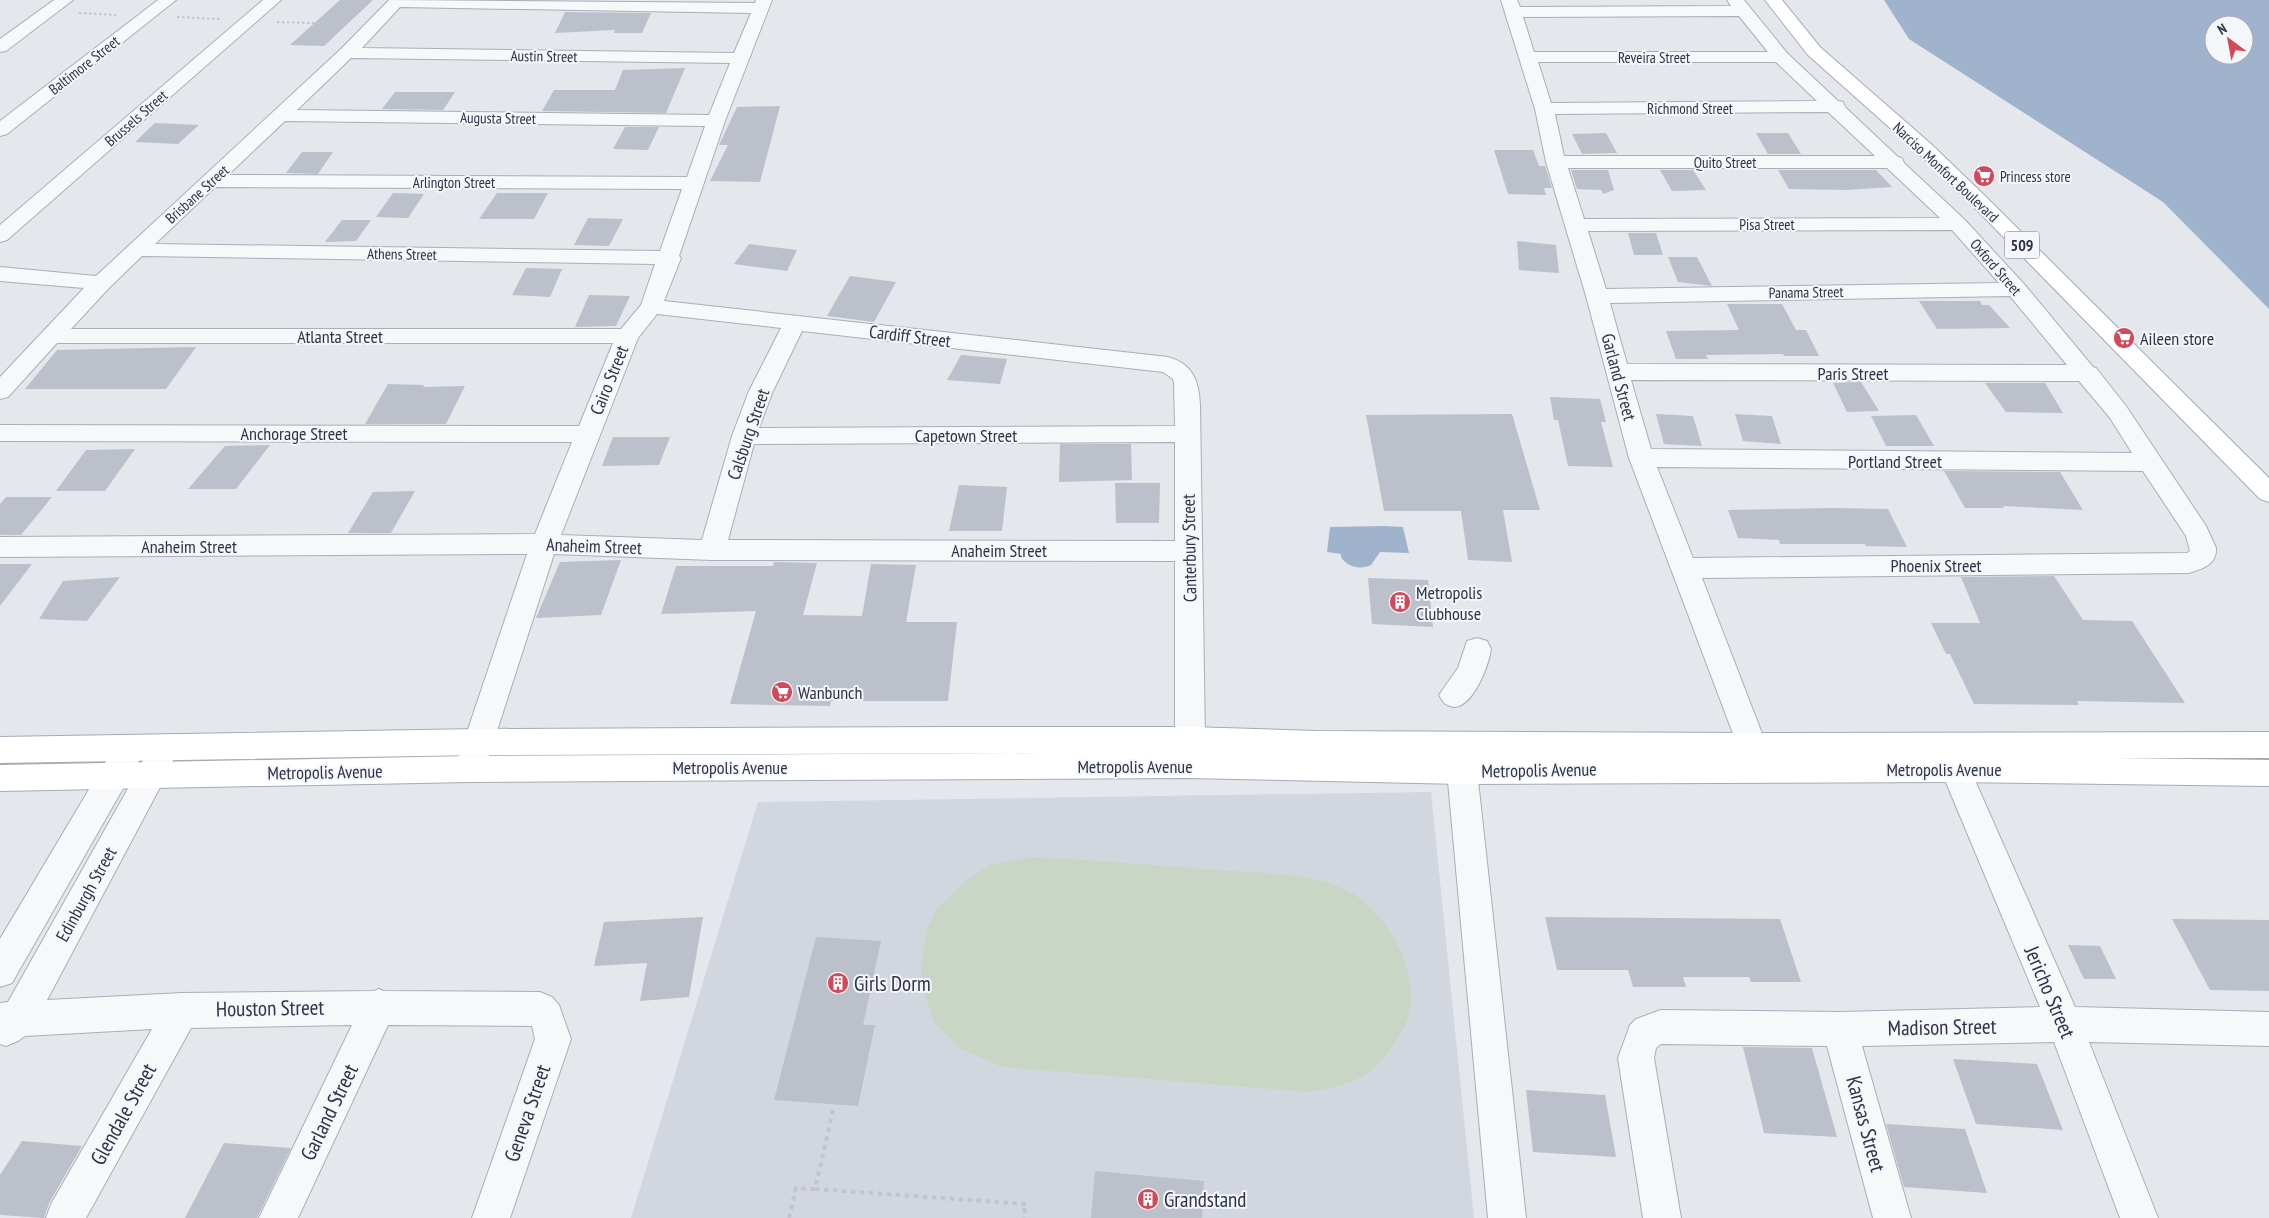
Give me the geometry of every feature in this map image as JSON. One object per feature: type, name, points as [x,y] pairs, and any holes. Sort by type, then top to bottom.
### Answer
[{"type":"main road","name":"Narciso Monfort Boulevard","points":[[1773,0],[1814,51],[1924,148],[1976,198],[2269,493]]},
{"type":"main road","name":"Metropolis Avenue","points":[[0,778],[114,776],[157,762],[475,755],[1189,752],[1459,758],[1948,756],[2269,745]]},
{"type":"main road","name":"Metropolis Avenue","points":[[0,750],[130,748],[157,762]]},
{"type":"main road","name":"Metropolis Avenue","points":[[1948,756],[2269,773]]},
{"type":"street","points":[[0,47],[65,0]]},
{"type":"street","name":"Baltimore Street","points":[[0,130],[168,0]]},
{"type":"street","name":"Brussels Street","points":[[0,236],[273,0]]},
{"type":"street","points":[[397,1],[762,4]]},
{"type":"street","name":"Brisbane Street","points":[[0,391],[11,377],[101,283],[347,53],[397,1]]},
{"type":"street","name":"Cairo Street","points":[[475,755],[544,544],[627,336],[651,307],[670,258],[716,121],[762,4]]},
{"type":"street","points":[[1510,6],[1738,5]]},
{"type":"street","name":"Oxford Street","points":[[1738,5],[1781,57],[1836,106],[1958,224],[2088,373],[2118,412],[2204,546],[2204,555],[2200,560],[2189,563]]},
{"type":"street","name":"Garland Street","points":[[1510,6],[1544,109],[1556,162],[1597,296],[1641,458],[1756,757]]},
{"type":"street","name":"Austin Street","points":[[347,53],[741,58]]},
{"type":"street","name":"Reveira Street","points":[[1528,57],[1781,57]]},
{"type":"street","name":"Richmond Street","points":[[1544,109],[1836,106]]},
{"type":"street","name":"Augusta Street","points":[[281,115],[716,121]]},
{"type":"street","name":"Quito Street","points":[[1556,162],[1894,162]]},
{"type":"street","name":"Arlington Street","points":[[212,181],[696,183]]},
{"type":"street","name":"Pisa Street","points":[[1576,225],[1958,224]]},
{"type":"street","name":"Athens Street","points":[[135,250],[670,258]]},
{"type":"street","points":[[0,274],[101,283]]},
{"type":"street","name":"Panama Street","points":[[1597,296],[2016,289]]},
{"type":"street","name":"Cardiff Street","points":[[651,307],[795,322],[996,348],[1168,365]]},
{"type":"street","name":"Calsburg Street","points":[[712,550],[744,436],[761,391],[795,322]]},
{"type":"street","name":"Atlanta Street","points":[[52,336],[627,336]]},
{"type":"street","name":"Canterbury Street","points":[[1168,365],[1184,377],[1189,550],[1189,752]]},
{"type":"street","name":"Paris Street","points":[[1618,372],[2088,373]]},
{"type":"street","name":"Anchorage Street","points":[[0,433],[588,434]]},
{"type":"street","name":"Capetown Street","points":[[744,436],[1187,434]]},
{"type":"street","name":"Portland Street","points":[[1641,458],[2150,462]]},
{"type":"street","name":"Anaheim Street","points":[[0,547],[544,544],[712,550],[1189,550]]},
{"type":"street","name":"Phoenix Street","points":[[1683,568],[2189,563]]},
{"type":"street","points":[[1454,695],[1470,674],[1476,662],[1477,650]]},
{"type":"street","name":"Edinburgh Street","points":[[0,971],[130,748]]},
{"type":"street","name":"Jericho Street","points":[[1948,756],[2065,1024],[2139,1218]]},
{"type":"street","points":[[1459,758],[1507,1218]]},
{"type":"street","name":"Edinburgh Street","points":[[6,1024],[157,762]]},
{"type":"street","name":"Garland Street","points":[[278,1218],[379,1006]]},
{"type":"street","name":"Houston Street","points":[[6,1024],[182,1010],[379,1006],[540,1009]]},
{"type":"street","name":"Geneva Street","points":[[491,1218],[553,1038],[547,1017],[540,1009]]},
{"type":"street","name":"Glendale Street","points":[[65,1218],[182,1010]]},
{"type":"street","name":"Madison Street","points":[[1662,1218],[1636,1058],[1639,1039],[1647,1031],[1661,1027],[1840,1029],[2065,1024],[2269,1030]]},
{"type":"street","name":"Kansas Street","points":[[1840,1029],[1892,1218]]},
{"type":"path","points":[[48,12],[373,26]]},
{"type":"path","points":[[815,1189],[833,1110]]},
{"type":"path","points":[[789,1218],[796,1188],[1026,1204],[1023,1218]]},
{"type":"shaded area","points":[[1431,792],[1474,1218],[631,1218],[758,802]]},
{"type":"green space","points":[[1031,857],[1287,875],[1323,881],[1339,887],[1353,894],[1370,907],[1385,924],[1397,943],[1405,963],[1410,986],[1410,1010],[1405,1025],[1386,1055],[1367,1074],[1342,1085],[1308,1092],[1002,1067],[959,1048],[934,1022],[921,983],[921,965],[926,931],[937,908],[967,880],[990,865]]},
{"type":"water","points":[[1884,0],[2269,0],[2269,309],[2163,202],[1909,39]]},
{"type":"water","points":[[1330,527],[1403,527],[1409,553],[1380,552],[1371,565],[1359,567],[1347,563],[1341,557],[1341,554],[1327,552]]},
{"type":"building","points":[[340,0],[373,0],[324,46],[290,45]]},
{"type":"building","points":[[565,12],[651,13],[642,33],[614,33],[615,30],[555,33]]},
{"type":"building","points":[[685,68],[666,113],[542,111],[554,90],[615,90],[623,70]]},
{"type":"building","points":[[395,92],[455,92],[443,110],[382,109]]},
{"type":"building","points":[[780,106],[760,182],[710,181],[728,145],[719,145],[737,107]]},
{"type":"building","points":[[155,123],[199,125],[178,144],[135,142]]},
{"type":"building","points":[[625,127],[659,127],[648,150],[613,149]]},
{"type":"building","points":[[1606,133],[1617,153],[1582,154],[1572,134]]},
{"type":"building","points":[[1756,133],[1788,133],[1801,154],[1768,154]]},
{"type":"building","points":[[1494,150],[1533,150],[1539,166],[1545,166],[1552,188],[1544,188],[1546,195],[1508,194]]},
{"type":"building","points":[[302,152],[333,152],[318,174],[286,173]]},
{"type":"building","points":[[1571,170],[1608,170],[1614,190],[1603,194],[1601,190],[1577,189]]},
{"type":"building","points":[[1660,170],[1693,170],[1706,190],[1672,191]]},
{"type":"building","points":[[1778,170],[1876,170],[1892,187],[1847,190],[1789,189]]},
{"type":"building","points":[[393,193],[424,194],[408,218],[376,217]]},
{"type":"building","points":[[497,193],[548,193],[534,219],[479,219]]},
{"type":"building","points":[[588,218],[623,219],[609,246],[574,245]]},
{"type":"building","points":[[342,220],[371,220],[356,241],[325,242]]},
{"type":"building","points":[[1628,233],[1656,233],[1663,255],[1634,255]]},
{"type":"building","points":[[1517,241],[1556,245],[1559,273],[1519,270]]},
{"type":"building","points":[[749,244],[797,250],[787,271],[734,264]]},
{"type":"building","points":[[1668,257],[1697,257],[1712,286],[1678,282]]},
{"type":"building","points":[[526,268],[562,269],[550,297],[512,295]]},
{"type":"building","points":[[850,276],[896,282],[874,322],[827,316]]},
{"type":"building","points":[[589,295],[630,296],[616,326],[575,327]]},
{"type":"building","points":[[1919,301],[1980,301],[1982,305],[1989,305],[2010,328],[1937,329]]},
{"type":"building","points":[[1727,304],[1782,304],[1796,330],[1806,330],[1819,356],[1784,356],[1783,354],[1706,355],[1708,359],[1676,359],[1666,331],[1739,330]]},
{"type":"building","points":[[196,347],[166,389],[25,389],[57,350]]},
{"type":"building","points":[[961,355],[1007,359],[1000,384],[947,380]]},
{"type":"building","points":[[1861,382],[1879,411],[1847,412],[1833,383]]},
{"type":"building","points":[[1985,383],[2045,383],[2063,413],[2006,412]]},
{"type":"building","points":[[388,384],[424,385],[423,387],[465,386],[446,424],[365,424]]},
{"type":"building","points":[[1550,397],[1600,399],[1606,422],[1601,422],[1613,467],[1568,466],[1558,420],[1554,420]]},
{"type":"building","points":[[1512,414],[1540,510],[1503,510],[1512,562],[1468,560],[1461,511],[1384,511],[1366,415]]},
{"type":"building","points":[[1656,414],[1693,416],[1702,446],[1664,444]]},
{"type":"building","points":[[1735,414],[1772,416],[1781,444],[1743,441]]},
{"type":"building","points":[[1916,415],[1934,446],[1886,446],[1871,416]]},
{"type":"building","points":[[613,437],[670,437],[659,465],[602,466]]},
{"type":"building","points":[[1060,444],[1131,444],[1132,480],[1059,482]]},
{"type":"building","points":[[270,445],[236,489],[188,489],[225,446]]},
{"type":"building","points":[[135,449],[105,491],[56,491],[86,450]]},
{"type":"building","points":[[1944,471],[2060,472],[2083,510],[2003,506],[2004,508],[1965,508]]},
{"type":"building","points":[[1115,483],[1160,483],[1159,523],[1116,523]]},
{"type":"building","points":[[959,485],[1007,487],[1002,531],[949,531]]},
{"type":"building","points":[[415,491],[391,533],[348,533],[373,492]]},
{"type":"building","points":[[6,497],[52,497],[21,535],[0,535],[0,504]]},
{"type":"building","points":[[1888,509],[1907,547],[1866,546],[1865,544],[1780,544],[1779,540],[1738,538],[1728,510]]},
{"type":"building","points":[[621,560],[601,615],[536,618],[560,562]]},
{"type":"building","points":[[774,562],[817,563],[803,615],[862,616],[871,564],[916,565],[906,622],[957,622],[948,701],[831,701],[830,706],[730,704],[756,611],[661,614],[676,566],[773,566]]},
{"type":"building","points":[[0,564],[32,564],[0,606]]},
{"type":"building","points":[[2054,576],[2083,620],[2132,621],[2185,703],[2077,701],[2079,705],[1974,704],[1950,654],[1946,654],[1931,623],[1980,623],[1961,577]]},
{"type":"building","points":[[120,577],[87,621],[39,619],[63,581]]},
{"type":"building","name":"Metropolis Clubhouse","points":[[1368,578],[1428,580],[1433,627],[1372,624]]},
{"type":"building","points":[[703,917],[689,997],[640,1001],[647,963],[594,966],[604,922]]},
{"type":"building","points":[[1545,917],[1780,919],[1801,982],[1751,982],[1749,977],[1683,977],[1686,987],[1633,987],[1628,970],[1557,970]]},
{"type":"building","points":[[2172,919],[2269,920],[2269,991],[2210,990]]},
{"type":"building","name":"Girls Dorm","points":[[816,937],[881,941],[863,1025],[875,1025],[858,1106],[774,1100]]},
{"type":"building","points":[[2068,945],[2100,946],[2116,979],[2084,979]]},
{"type":"building","points":[[1743,1047],[1812,1048],[1837,1137],[1764,1133]]},
{"type":"building","points":[[1953,1059],[2037,1064],[2063,1130],[1976,1124]]},
{"type":"building","points":[[1526,1090],[1605,1095],[1616,1157],[1533,1152]]},
{"type":"building","points":[[1886,1124],[1965,1129],[1987,1193],[1904,1187]]},
{"type":"building","points":[[22,1141],[82,1146],[49,1203],[44,1218],[0,1215],[0,1175]]},
{"type":"building","points":[[224,1143],[291,1148],[257,1218],[185,1218]]},
{"type":"building","name":"Grandstand","points":[[1095,1171],[1204,1181],[1202,1218],[1091,1218]]},
{"type":"place","name":"Princess store","points":[[1984,176]]},
{"type":"place","name":"Aileen store","points":[[2124,338]]},
{"type":"place","name":"Metropolis Clubhouse","points":[[1400,602]]},
{"type":"place","name":"Wanbunch","points":[[782,692]]},
{"type":"place","name":"Girls Dorm","points":[[838,983]]},
{"type":"place","name":"Grandstand","points":[[1148,1199]]}]
